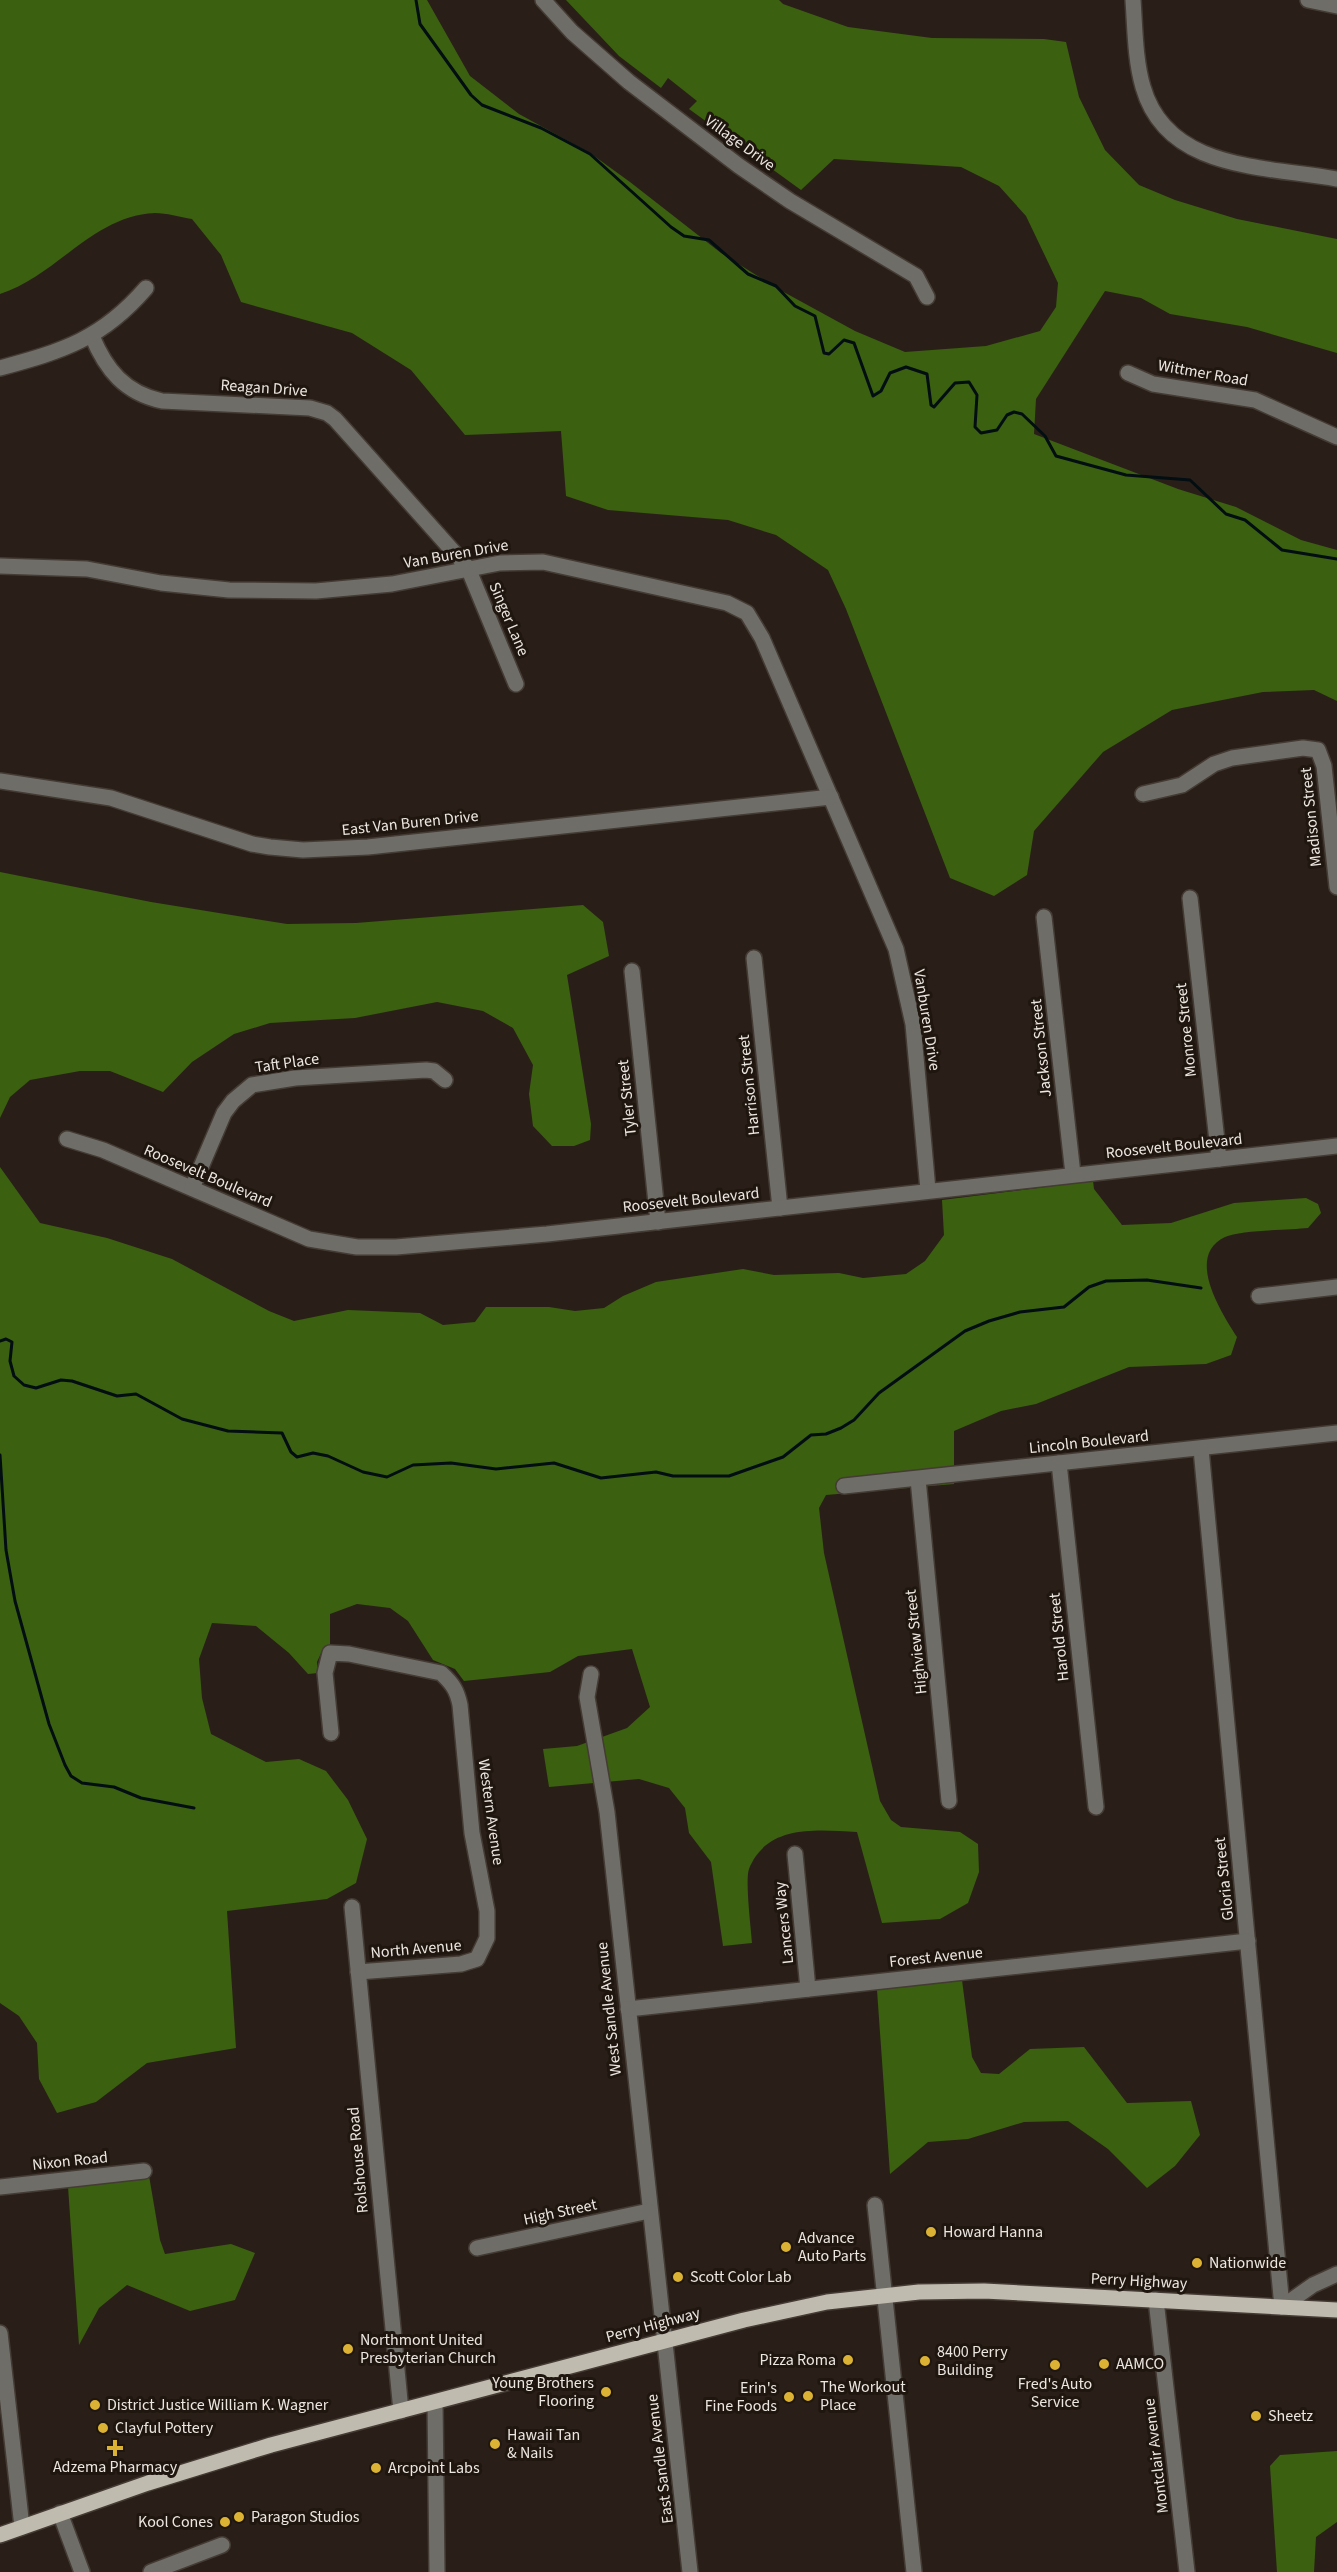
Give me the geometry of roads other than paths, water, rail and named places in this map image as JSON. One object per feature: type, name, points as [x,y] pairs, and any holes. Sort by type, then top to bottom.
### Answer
[{"type":"main road","name":"Perry Highway","points":[[0,2535],[191,2469],[664,2341],[801,2307],[886,2295],[984,2291],[1337,2310]]},
{"type":"street","name":"Village Drive","points":[[543,0],[573,33],[669,112],[790,201],[916,276],[927,297]]},
{"type":"street","points":[[1133,0],[1142,85],[1152,110],[1167,133],[1190,148],[1216,158],[1337,179]]},
{"type":"street","points":[[1308,0],[1337,6]]},
{"type":"street","points":[[0,368],[51,353],[92,336],[117,319],[146,288]]},
{"type":"street","name":"Reagan Drive","points":[[92,336],[105,364],[120,382],[129,389],[152,399],[296,406],[327,413],[357,443],[468,568]]},
{"type":"street","name":"Wittmer Road","points":[[1128,373],[1153,384],[1255,400],[1337,438]]},
{"type":"street","name":"Van Buren Drive","points":[[0,566],[69,567],[161,583],[263,591],[356,589],[515,561],[543,562],[738,607],[754,622],[831,797]]},
{"type":"street","name":"Singer Lane","points":[[468,568],[516,684]]},
{"type":"street","name":"Madison Street","points":[[1143,794],[1182,785],[1206,769],[1232,758],[1303,748],[1318,750],[1324,766],[1337,887]]},
{"type":"street","name":"East Van Buren Drive","points":[[0,781],[111,798],[252,844],[303,850],[368,847],[831,797]]},
{"type":"street","name":"Vanburen Drive","points":[[831,797],[889,931],[902,973],[913,1024],[928,1190]]},
{"type":"street","name":"Monroe Street","points":[[1190,898],[1219,1159]]},
{"type":"street","name":"Jackson Street","points":[[1044,917],[1073,1174]]},
{"type":"street","name":"Harrison Street","points":[[754,958],[780,1208]]},
{"type":"street","name":"Tyler Street","points":[[632,971],[658,1222]]},
{"type":"street","name":"Taft Place","points":[[192,1188],[224,1113],[233,1101],[252,1085],[295,1078],[426,1070],[434,1071],[445,1080]]},
{"type":"street","name":"Roosevelt Boulevard","points":[[67,1139],[103,1150],[309,1239],[357,1247],[396,1247],[658,1222],[1337,1146]]},
{"type":"street","points":[[1259,1296],[1337,1287]]},
{"type":"street","name":"Lincoln Boulevard","points":[[844,1486],[1337,1433]]},
{"type":"street","name":"Gloria Street","points":[[1201,1449],[1282,2307]]},
{"type":"street","name":"Harold Street","points":[[1059,1463],[1096,1806]]},
{"type":"street","name":"Highview Street","points":[[918,1479],[949,1801]]},
{"type":"street","name":"Western Avenue","points":[[331,1733],[325,1673],[330,1653],[349,1654],[441,1673],[458,1691],[472,1833],[486,1898],[487,1938],[477,1959]]},
{"type":"street","name":"West Sandle Avenue","points":[[591,1674],[587,1697],[607,1812],[664,2341]]},
{"type":"street","name":"Lancers Way","points":[[795,1854],[808,1989]]},
{"type":"street","name":"Rolshouse Road","points":[[352,1907],[401,2411]]},
{"type":"street","name":"Forest Avenue","points":[[628,2009],[1248,1941]]},
{"type":"street","name":"North Avenue","points":[[358,1972],[421,1965],[461,1964],[477,1959]]},
{"type":"street","name":"Nixon Road","points":[[0,2187],[144,2171]]},
{"type":"street","points":[[875,2205],[914,2572]]},
{"type":"street","name":"High Street","points":[[477,2248],[650,2211]]},
{"type":"street","points":[[1282,2307],[1313,2285],[1337,2274]]},
{"type":"street","name":"Montclair Avenue","points":[[1156,2300],[1187,2572]]},
{"type":"street","points":[[0,2333],[22,2527]]},
{"type":"street","name":"East Sandle Avenue","points":[[664,2341],[690,2572]]},
{"type":"street","points":[[435,2402],[437,2572]]},
{"type":"street","points":[[60,2513],[82,2572]]},
{"type":"street","points":[[151,2572],[222,2545]]},
{"type":"waterway","points":[[416,0],[420,24],[471,95],[482,105],[541,128],[590,154],[671,227],[684,236],[709,240],[748,274],[776,286],[795,306],[815,316],[824,353],[829,354],[844,340],[854,343],[873,396],[881,391],[890,373],[906,367],[927,374],[931,405],[934,407],[955,383],[969,382],[977,395],[975,427],[981,433],[997,430],[1007,415],[1014,412],[1022,414],[1045,436],[1056,456],[1126,475],[1190,480],[1226,514],[1245,520],[1282,550],[1337,559]]},
{"type":"waterway","points":[[0,1341],[6,1339],[12,1342],[10,1361],[14,1376],[24,1385],[36,1388],[61,1380],[72,1381],[117,1396],[136,1394],[182,1419],[228,1431],[282,1433],[291,1452],[297,1457],[313,1453],[328,1456],[363,1472],[387,1477],[413,1465],[451,1463],[496,1469],[554,1463],[601,1478],[656,1472],[673,1476],[729,1476],[783,1457],[811,1435],[826,1434],[841,1428],[854,1420],[879,1393],[965,1331],[989,1321],[1020,1312],[1064,1307],[1089,1287],[1106,1281],[1147,1280],[1201,1288]]},
{"type":"waterway","points":[[0,1455],[6,1550],[15,1601],[49,1724],[71,1776],[82,1783],[114,1787],[141,1798],[194,1808]]},
{"type":"place","name":"Howard Hanna","points":[[931,2232]]},
{"type":"place","name":"Advance Auto Parts","points":[[786,2247]]},
{"type":"place","name":"Nationwide","points":[[1197,2263]]},
{"type":"place","name":"Scott Color Lab","points":[[678,2277]]},
{"type":"place","name":"Northmont United Presbyterian Church","points":[[348,2349]]},
{"type":"place","name":"Pizza Roma","points":[[848,2360]]},
{"type":"place","name":"8400 Perry Building","points":[[925,2361]]},
{"type":"place","name":"AAMCO","points":[[1104,2364]]},
{"type":"place","name":"Fred's Auto Service","points":[[1055,2365]]},
{"type":"place","name":"Young Brothers Flooring","points":[[606,2392]]},
{"type":"place","name":"The Workout Place","points":[[808,2396]]},
{"type":"place","name":"Erin's Fine Foods","points":[[789,2397]]},
{"type":"place","name":"District Justice William K. Wagner","points":[[95,2405]]},
{"type":"place","name":"Sheetz","points":[[1256,2416]]},
{"type":"place","name":"Clayful Pottery","points":[[103,2428]]},
{"type":"place","name":"Hawaii Tan & Nails","points":[[495,2444]]},
{"type":"place","name":"Adzema Pharmacy","points":[[115,2448]]},
{"type":"place","name":"Arcpoint Labs","points":[[376,2468]]},
{"type":"place","name":"Paragon Studios","points":[[239,2517]]},
{"type":"place","name":"Kool Cones","points":[[225,2522]]}]
